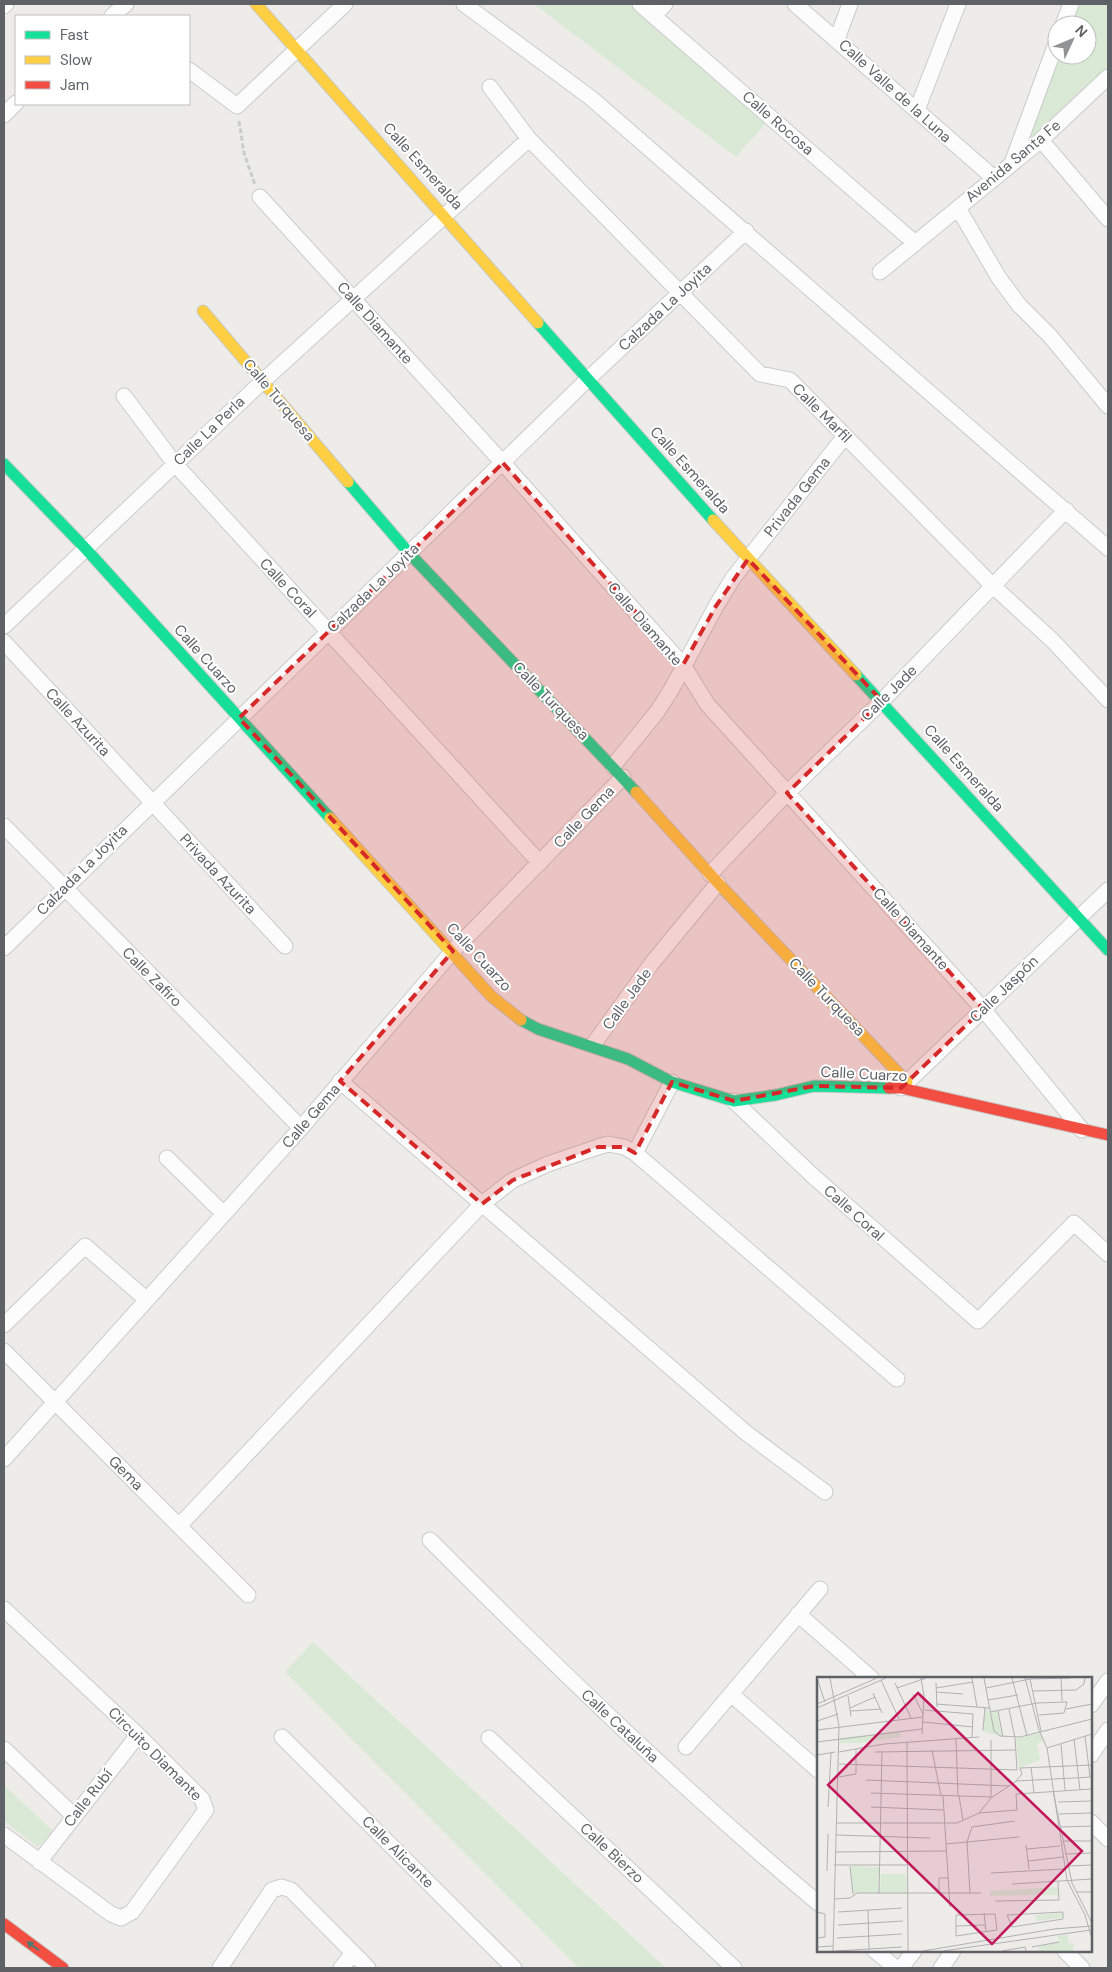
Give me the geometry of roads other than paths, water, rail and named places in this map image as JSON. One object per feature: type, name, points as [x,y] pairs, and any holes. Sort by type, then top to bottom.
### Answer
[{"type":"street","name":"Calle Esmeralda","points":[[256,4],[445,214],[748,559],[882,701],[1108,950]]},
{"type":"street","points":[[190,71],[237,106],[299,50],[345,4]]},
{"type":"street","points":[[464,4],[591,98],[1108,548]]},
{"type":"street","name":"Calle Rocosa","points":[[640,4],[915,243]]},
{"type":"street","points":[[654,16],[664,4]]},
{"type":"street","name":"Calle Valle de la Luna","points":[[795,4],[994,178]]},
{"type":"street","points":[[836,39],[850,4]]},
{"type":"street","points":[[917,110],[958,4]]},
{"type":"street","points":[[1012,164],[1048,65]]},
{"type":"street","name":"Avenida Santa Fe","points":[[880,272],[1042,140],[1108,77]]},
{"type":"street","name":"Calle Marfil","points":[[490,87],[529,139],[760,374],[790,380],[993,586],[1053,641],[1108,700]]},
{"type":"street","points":[[4,115],[15,104]]},
{"type":"street","name":"Calle La Perla","points":[[4,626],[262,381],[529,139]]},
{"type":"street","points":[[1042,140],[1108,219]]},
{"type":"street","name":"Calle Diamante","points":[[260,197],[502,463],[683,666],[707,704],[983,1010],[1082,1130]]},
{"type":"street","points":[[958,208],[1000,278],[1019,305],[1050,336],[1108,406]]},
{"type":"street","name":"Calzada La Joyita","points":[[4,948],[151,802],[588,379],[746,231]]},
{"type":"street","name":"Calle Turquesa","points":[[204,311],[409,553],[618,772],[904,1085]]},
{"type":"street","name":"Calle Coral","points":[[124,396],[175,464],[540,863]]},
{"type":"street","name":"Privada Gema","points":[[748,559],[845,436]]},
{"type":"street","name":"Calle Cuarzo","points":[[4,464],[85,548],[491,996],[515,1016],[538,1029],[560,1037],[593,1045],[628,1059],[672,1082],[704,1094],[734,1101],[776,1095],[814,1086],[904,1085],[1082,1130],[1108,1134]]},
{"type":"street","name":"Calle Jade","points":[[593,1045],[714,878],[787,793],[882,701],[1066,510]]},
{"type":"street","name":"Calle Gema","points":[[4,1459],[301,1128],[453,952],[540,863],[618,772],[671,690],[716,606],[748,559]]},
{"type":"street","name":"Calle Azurita","points":[[4,642],[151,802]]},
{"type":"street","name":"Privada Azurita","points":[[151,802],[285,946]]},
{"type":"street","name":"Calle Zafiro","points":[[4,826],[301,1128]]},
{"type":"street","name":"Calle Jaspón","points":[[904,1085],[1108,890]]},
{"type":"street","points":[[340,1081],[745,1432],[825,1492]]},
{"type":"street","points":[[635,1153],[672,1082]]},
{"type":"street","name":"Calle Coral","points":[[734,1101],[858,1216],[978,1321],[1074,1223],[1108,1254]]},
{"type":"street","points":[[179,1526],[482,1204],[513,1180],[548,1164],[608,1144],[624,1146],[635,1153],[897,1379]]},
{"type":"street","points":[[167,1158],[224,1214]]},
{"type":"street","points":[[4,1325],[85,1246],[147,1300]]},
{"type":"street","name":"Gema","points":[[4,1351],[248,1595]]},
{"type":"street","name":"Calle Cataluña","points":[[430,1540],[542,1653],[658,1762],[817,1902]]},
{"type":"street","points":[[686,1747],[820,1589]]},
{"type":"street","name":"Circuito Diamante","points":[[4,1609],[138,1735],[202,1799],[206,1810],[132,1912],[122,1918],[110,1914],[4,1835]]},
{"type":"street","points":[[798,1614],[870,1677]]},
{"type":"street","points":[[1092,1704],[1108,1681]]},
{"type":"street","points":[[731,1694],[817,1769]]},
{"type":"street","points":[[1092,1754],[1108,1730]]},
{"type":"street","name":"Calle Rubí","points":[[39,1862],[138,1735]]},
{"type":"street","name":"Calle Alicante","points":[[282,1736],[514,1968]]},
{"type":"street","name":"Calle Bierzo","points":[[490,1738],[734,1968]]},
{"type":"street","points":[[4,1749],[74,1816]]},
{"type":"street","points":[[1092,1823],[1108,1839]]},
{"type":"street","points":[[220,1968],[272,1890],[282,1887],[291,1890],[368,1968]]},
{"type":"street","points":[[4,1924],[63,1968]]},
{"type":"street","points":[[876,1952],[896,1968]]},
{"type":"street","points":[[901,1968],[913,1952]]},
{"type":"street","points":[[941,1968],[953,1952]]},
{"type":"street","points":[[1066,1952],[1082,1968]]},
{"type":"street","points":[[341,1968],[353,1954]]}]
